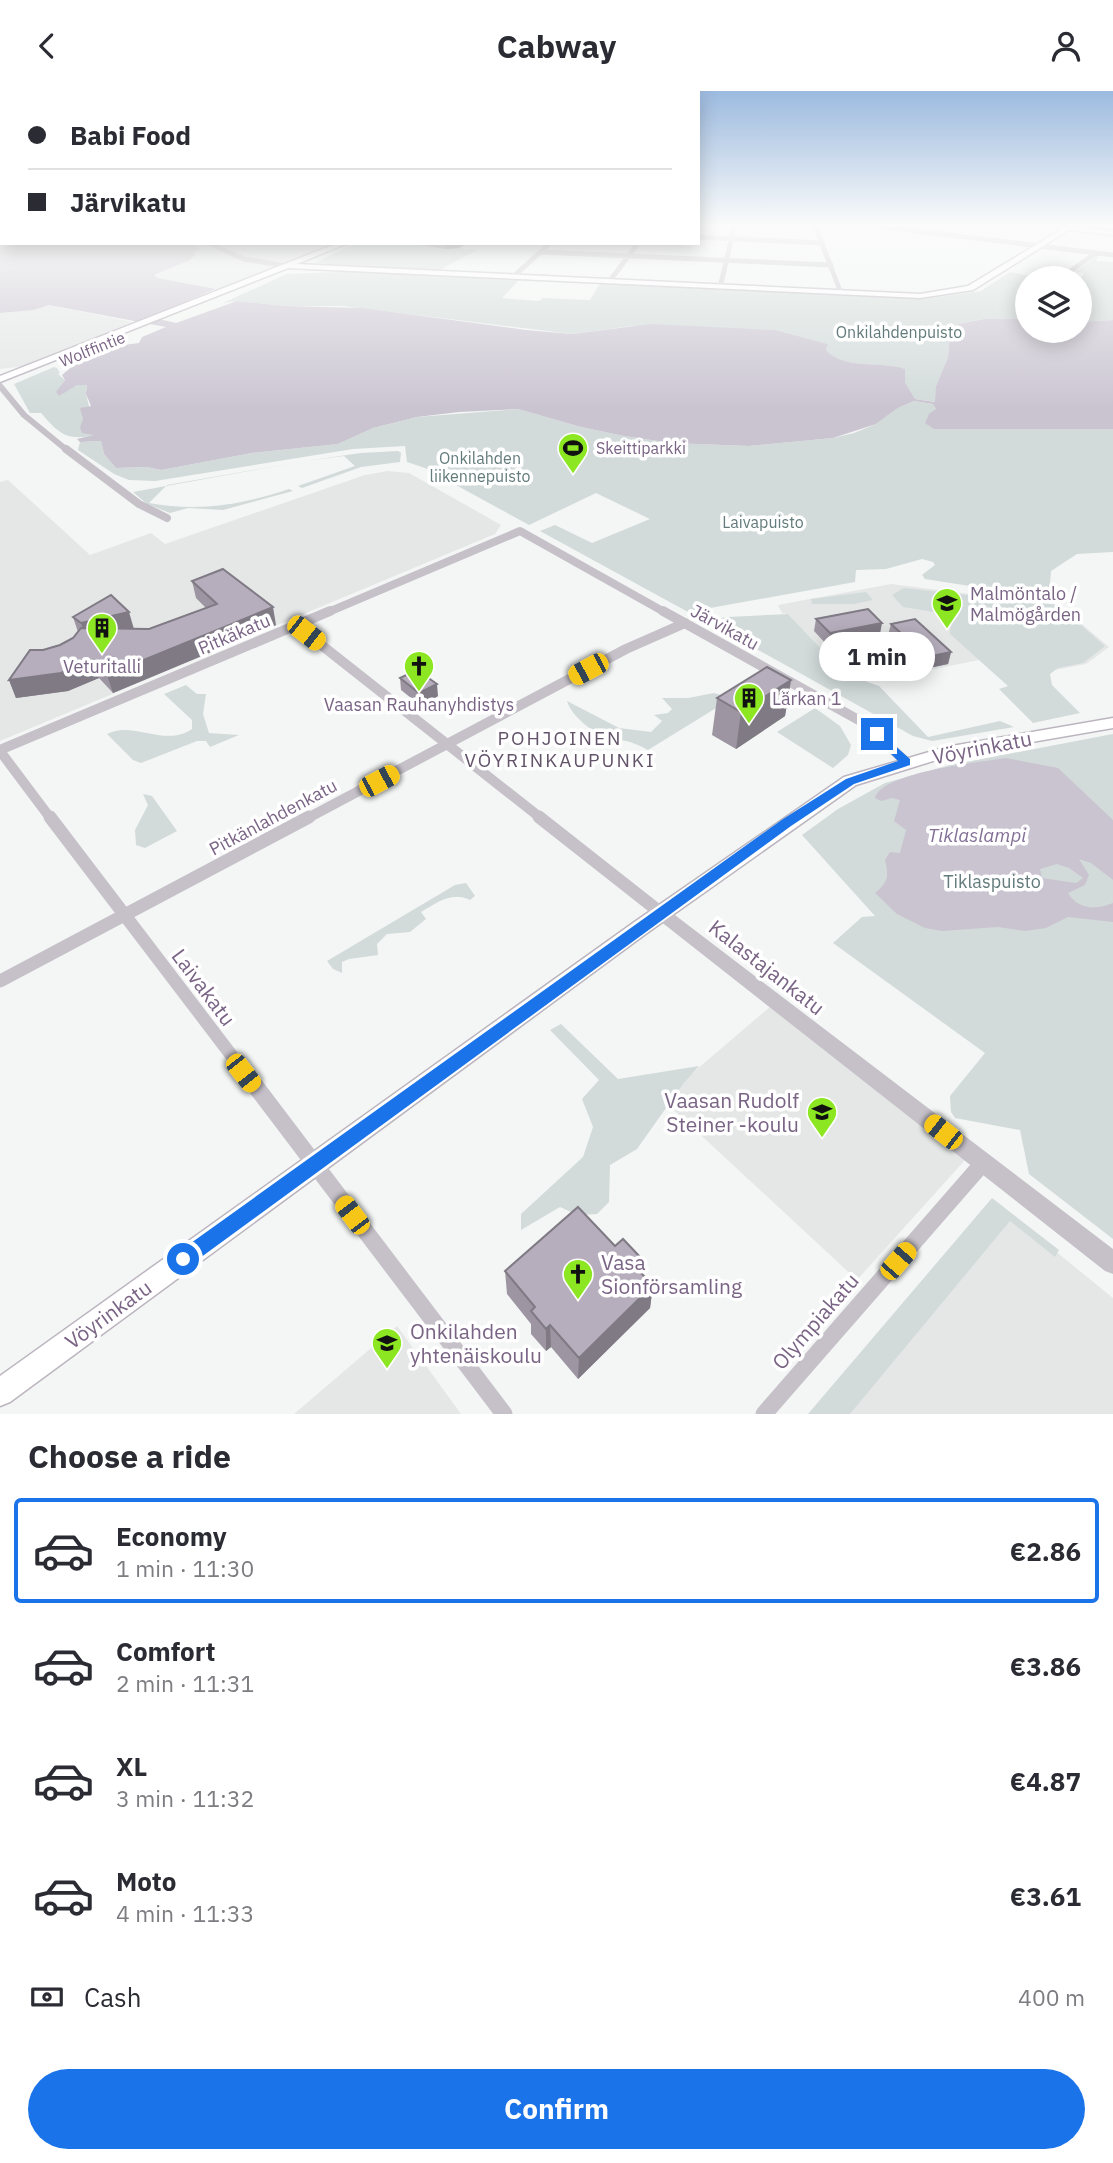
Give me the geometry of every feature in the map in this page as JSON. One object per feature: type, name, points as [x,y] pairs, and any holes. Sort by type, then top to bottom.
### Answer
[{"type":"main road","name":"Wolffintie","points":[[0,385],[245,285]]},
{"type":"main road","points":[[660,285],[920,296],[959,291],[977,285]]},
{"type":"main road","name":"Wolffintie","points":[[0,379],[146,325]]},
{"type":"main road","name":"Vöyrinkatu","points":[[0,1392],[661,913],[850,781],[906,762],[1113,723]]},
{"type":"street","points":[[839,285],[842,293]]},
{"type":"street","name":"Wolffintie","points":[[0,385],[24,415],[60,445],[130,498],[167,518]]},
{"type":"street","name":"Järvikatu","points":[[520,531],[864,723],[906,762]]},
{"type":"street","name":"Pitkäkatu","points":[[0,751],[520,531]]},
{"type":"street","name":"Pitkänlahdenkatu","points":[[0,981],[663,631],[672,631],[685,623]]},
{"type":"street","name":"Kalastajankatu","points":[[296,625],[661,913],[1113,1263]]},
{"type":"street","name":"Laivakatu","points":[[0,751],[504,1414]]},
{"type":"street","name":"Olympiakatu","points":[[764,1414],[983,1163]]},
{"type":"shaded area","points":[[192,285],[230,285],[217,290]]},
{"type":"shaded area","points":[[49,305],[132,322],[26,366],[0,369],[0,313],[34,310]]},
{"type":"shaded area","points":[[388,471],[409,473],[501,525],[495,534],[0,741],[0,482],[8,480],[90,555],[151,533],[165,544],[365,475]]},
{"type":"shaded area","name":"Malmöntalo / Malmögården","points":[[891,584],[1059,605],[1109,647],[1086,664],[1002,680],[979,660],[875,681],[845,674],[788,614],[782,613],[778,605]]},
{"type":"shaded area","name":"Vaasan Rudolf Steiner -koulu","points":[[771,1006],[965,1160],[857,1280],[662,1099]]},
{"type":"shaded area","points":[[995,1202],[1113,1298],[1113,1414],[818,1414]]},
{"type":"shaded area","name":"Onkilahden yhtenäiskoulu","points":[[397,1326],[461,1414],[294,1414]]},
{"type":"green space","name":"Onkilahdenpuisto","points":[[263,285],[515,285],[502,298],[539,301],[543,298],[590,300],[599,285],[924,299],[981,291],[991,285],[1015,285],[1015,319],[984,319],[958,324],[950,333],[948,357],[936,386],[936,402],[915,399],[905,382],[904,369],[843,361],[826,350],[828,344],[776,330],[632,326],[572,334],[342,306],[286,306],[237,301],[223,303]]},
{"type":"green space","points":[[1092,285],[1113,285],[1113,320],[1092,321]]},
{"type":"green space","points":[[54,367],[65,380],[57,392],[87,384],[86,394],[96,435],[65,435],[41,413],[30,413],[14,384]]},
{"type":"green space","points":[[914,401],[933,404],[936,409],[934,429],[1113,429],[1113,552],[1077,554],[1051,571],[1050,584],[1065,601],[925,579],[922,575],[935,565],[922,559],[886,569],[856,570],[855,582],[688,612],[540,531],[555,525],[592,543],[650,519],[596,493],[529,525],[425,468],[407,462],[405,446],[353,449],[155,481],[129,480],[114,474],[78,450],[80,442],[101,441],[104,454],[116,468],[147,467],[161,470],[252,453],[338,444],[373,428],[417,417],[518,409],[624,436],[672,443],[749,446],[833,438],[854,433],[876,424],[898,408]]},
{"type":"green space","points":[[361,453],[401,453],[400,462],[361,467],[302,488],[298,486],[355,466],[344,456],[305,461]]},
{"type":"green space","points":[[293,463],[166,486],[167,485]]},
{"type":"green space","points":[[166,486],[149,503],[202,507],[237,503],[289,489],[293,491],[223,510],[188,508],[170,513],[147,504],[133,492]]},
{"type":"green space","points":[[904,588],[1058,605],[1105,646],[1083,663],[1058,668],[1050,674],[1052,685],[1080,713],[1033,723],[999,689],[1008,686],[950,634],[951,619],[959,616],[903,607],[892,595]]},
{"type":"green space","points":[[866,592],[873,600],[854,604],[812,604],[811,599]]},
{"type":"green space","points":[[788,614],[845,674],[879,686],[928,737],[1000,721],[1014,727],[932,741],[913,736],[706,621],[728,617]]},
{"type":"green space","points":[[887,638],[920,670],[867,679],[837,649]]},
{"type":"green space","points":[[186,685],[197,694],[206,694],[203,714],[209,733],[239,735],[210,747],[206,741],[197,741],[141,763],[133,760],[107,734],[127,730],[171,736],[192,729],[192,720],[164,694]]},
{"type":"green space","points":[[714,693],[721,695],[721,705],[648,750],[624,741],[609,742],[579,719],[567,701],[619,728],[651,732],[662,721],[654,715],[668,713],[672,709],[662,698],[688,698]]},
{"type":"green space","points":[[815,708],[840,726],[851,745],[848,755],[833,768],[777,732]]},
{"type":"green space","name":"Tiklaspuisto","points":[[1113,734],[1113,1239],[1029,1174],[1020,1130],[955,1118],[951,1112],[950,1096],[985,1053],[833,943],[862,917],[875,916],[802,835],[838,809],[885,783],[950,765]]},
{"type":"green space","points":[[143,794],[152,796],[177,831],[145,848],[136,845],[135,830],[148,805]]},
{"type":"green space","points":[[466,883],[475,896],[470,900],[450,897],[421,912],[426,919],[410,932],[387,934],[377,944],[378,955],[342,962],[342,973],[333,969],[327,961],[455,885]]},
{"type":"green space","points":[[561,1024],[618,1079],[699,1066],[637,1149],[610,1165],[609,1202],[597,1214],[578,1215],[560,1207],[521,1230],[521,1214],[583,1157],[593,1127],[582,1099],[599,1080],[550,1030]]},
{"type":"green space","points":[[992,1198],[1059,1250],[1055,1257],[1010,1221],[850,1414],[808,1414]]},
{"type":"water","points":[[0,285],[193,285],[215,289],[150,317],[176,323],[237,301],[286,306],[362,308],[572,334],[651,324],[776,330],[828,344],[826,350],[843,361],[905,369],[905,382],[915,399],[935,402],[936,386],[948,357],[950,333],[958,324],[984,319],[1015,319],[1015,343],[1092,343],[1092,321],[1113,320],[1113,429],[934,429],[925,423],[929,414],[936,409],[933,404],[914,401],[898,408],[876,424],[833,438],[749,446],[672,443],[624,436],[518,409],[417,417],[373,428],[338,444],[252,453],[161,470],[147,467],[116,468],[104,454],[101,441],[80,442],[77,439],[94,435],[82,433],[80,427],[83,419],[80,408],[91,406],[86,394],[87,385],[77,385],[59,396],[56,392],[65,380],[62,375],[74,365],[124,345],[139,343],[142,337],[166,327],[49,305],[34,310],[0,313]]},
{"type":"water","name":"Tiklaslampi","points":[[1006,758],[1058,768],[1113,820],[1113,880],[1091,863],[1079,859],[1089,875],[1085,885],[1068,893],[1077,903],[1088,907],[1113,903],[1113,922],[1068,917],[1046,928],[1025,931],[998,927],[942,931],[925,928],[897,914],[875,893],[886,879],[885,860],[890,852],[900,853],[906,830],[894,821],[900,800],[892,798],[881,801],[875,798],[882,789],[913,775]],"holes":[[[1057,864],[1069,868],[1083,878],[1076,883],[1042,878],[1040,869]]]},
{"type":"building","points":[[223,569],[273,607],[107,675],[93,660],[61,673],[9,680],[30,650],[43,650],[60,645],[73,638],[81,628],[149,629],[217,604],[192,581]]},
{"type":"building","points":[[111,595],[129,612],[81,623],[73,617]]},
{"type":"building","points":[[868,609],[882,623],[830,633],[816,619]]},
{"type":"building","points":[[915,619],[951,652],[927,657],[891,624]]},
{"type":"building","points":[[767,667],[791,680],[741,712],[717,698]]},
{"type":"building","points":[[417,670],[437,684],[419,693],[400,678]]},
{"type":"building","name":"Vasa Sionförsamling","points":[[578,1207],[615,1246],[623,1239],[642,1259],[634,1266],[653,1285],[579,1358],[550,1325],[546,1329],[531,1311],[535,1307],[505,1271]]},
{"type":"place","name":"Skeittiparkki","points":[[573,475]]},
{"type":"place","name":"Malmöntalo / Malmögården","points":[[947,630]]},
{"type":"place","name":"Veturitalli","points":[[102,655]]},
{"type":"place","name":"Vaasan Rauhanyhdistys","points":[[419,693]]},
{"type":"place","name":"Lärkan 1","points":[[749,725]]},
{"type":"place","name":"Vaasan Rudolf Steiner -koulu","points":[[822,1139]]},
{"type":"place","name":"Vasa Sionförsamling","points":[[578,1301]]},
{"type":"place","name":"Onkilahden yhtenäiskoulu","points":[[387,1370]]},
{"type":"district","name":"POHJOINEN VÖYRINKAUPUNKI","points":[[560,749]]},
{"type":"route","points":[[183,1259],[787,823],[850,781],[906,762],[877,734]]},
{"type":"park label","name":"Onkilahden liikennepuisto","points":[[480,467]]},
{"type":"park label","name":"Laivapuisto","points":[[763,522]]}]
